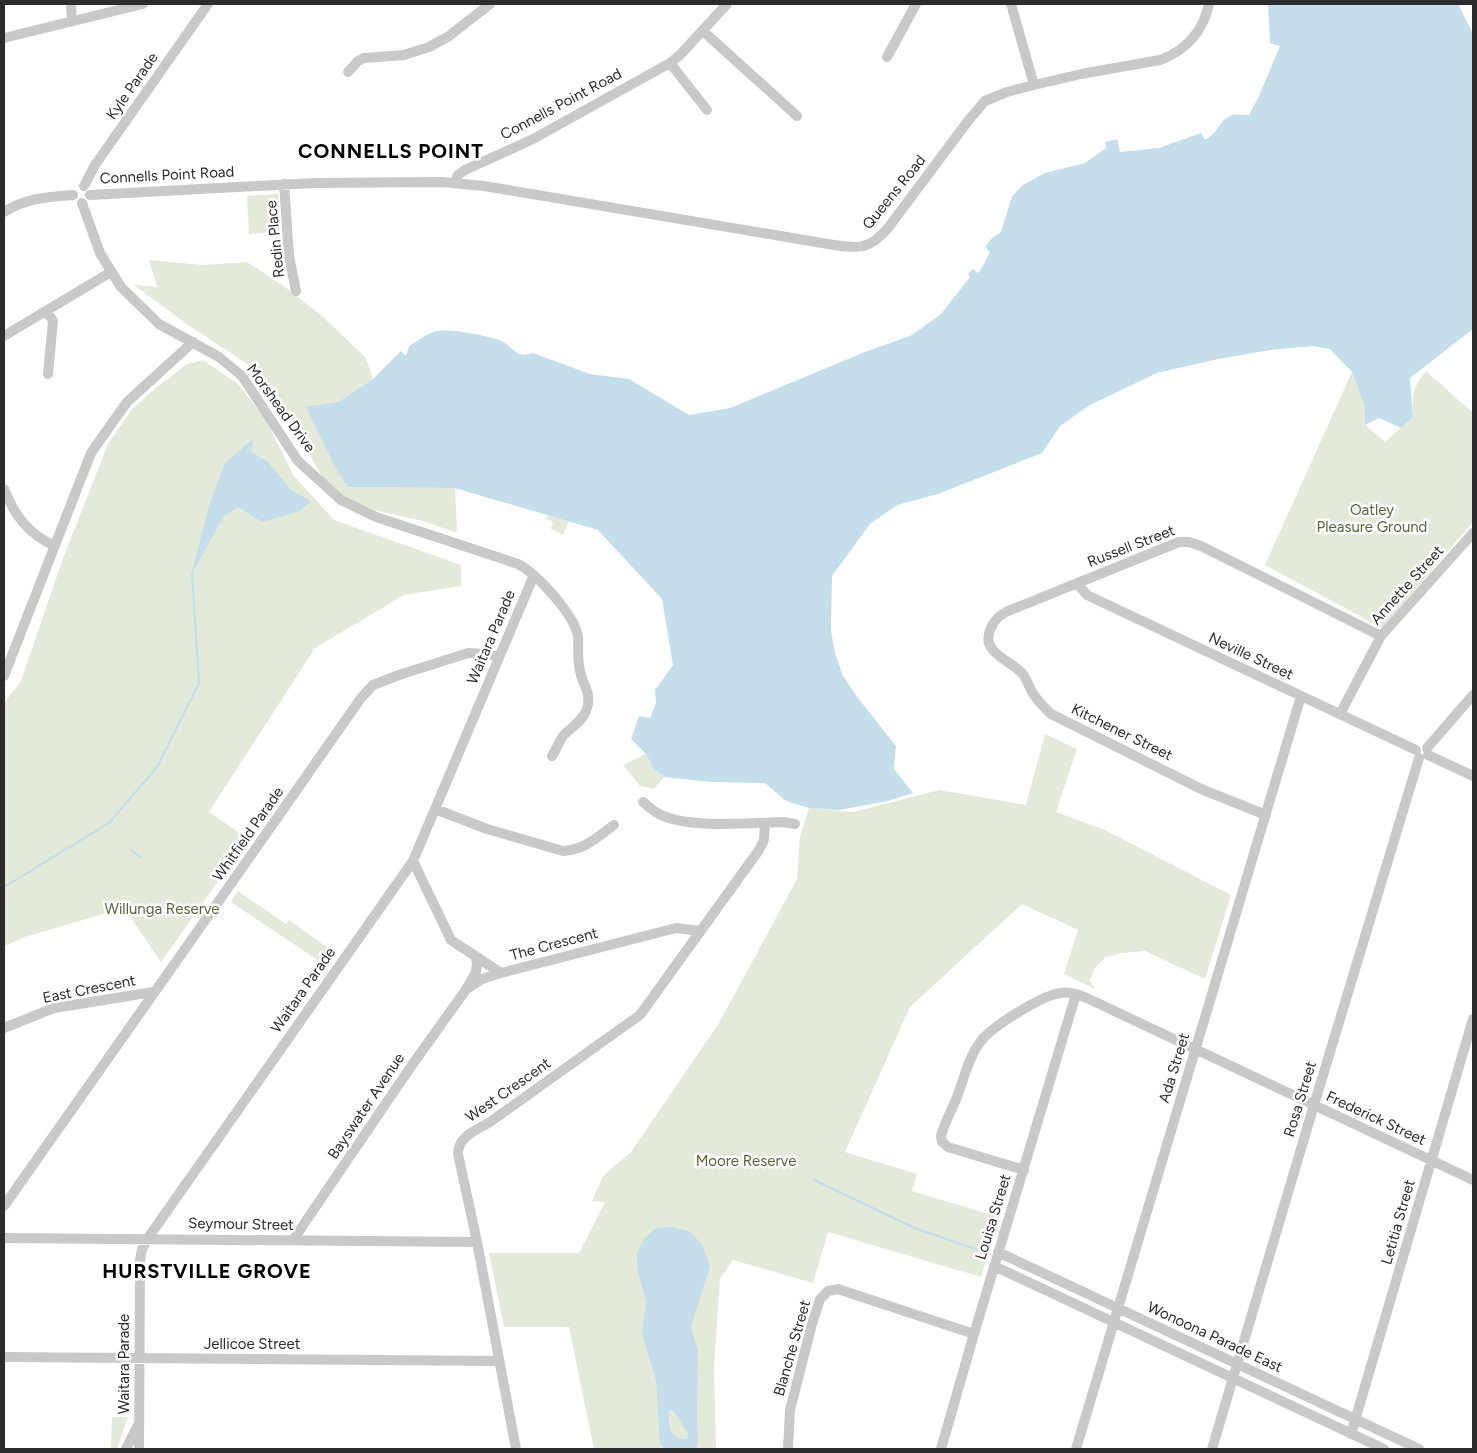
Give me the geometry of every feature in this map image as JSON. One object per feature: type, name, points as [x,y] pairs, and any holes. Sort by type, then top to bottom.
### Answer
[{"type":"street","points":[[71,4],[72,21]]},
{"type":"street","points":[[4,38],[143,4]]},
{"type":"street","name":"Kyle Parade","points":[[87,191],[95,165],[208,4]]},
{"type":"street","points":[[348,72],[358,61],[364,58],[404,55],[429,47],[448,36],[490,4]]},
{"type":"street","name":"Connells Point Road","points":[[87,191],[284,184],[455,182],[458,175],[465,170],[533,139],[670,63],[680,55],[727,4]]},
{"type":"street","points":[[887,58],[916,4]]},
{"type":"street","points":[[1011,4],[1034,85]]},
{"type":"street","name":"Queens Road","points":[[455,182],[860,248],[877,240],[888,228],[985,101],[1007,92],[1034,85],[1081,74],[1152,62],[1170,56],[1194,38],[1203,23],[1209,4]]},
{"type":"street","points":[[702,31],[797,116]]},
{"type":"street","points":[[670,63],[707,110]]},
{"type":"street","name":"Redin Place","points":[[284,184],[289,256],[296,290]]},
{"type":"street","points":[[76,188],[87,191],[87,202],[82,203],[75,200],[73,195],[76,188]]},
{"type":"street","points":[[4,212],[16,204],[34,198],[73,195]]},
{"type":"street","points":[[4,676],[91,453],[127,402],[194,342],[159,324],[121,287],[100,253],[82,203]]},
{"type":"street","points":[[4,336],[111,272]]},
{"type":"street","points":[[47,312],[53,320],[48,374]]},
{"type":"street","name":"Morshead Drive","points":[[194,342],[219,357],[242,376],[298,461],[341,500],[376,517],[512,562],[534,575],[554,598],[569,617],[578,636],[577,657],[580,674],[589,694],[586,709],[580,722],[563,737],[552,756]]},
{"type":"street","points":[[4,490],[13,510],[22,523],[40,538],[55,546]]},
{"type":"street","name":"Annette Street","points":[[1340,714],[1381,636],[1473,534]]},
{"type":"street","name":"Russell Street","points":[[990,646],[988,634],[990,628],[1002,614],[1179,542],[1189,542],[1201,546],[1381,636]]},
{"type":"street","name":"Waitara Parade","points":[[139,1449],[140,1260],[142,1250],[148,1238],[413,861],[534,575]]},
{"type":"street","name":"Neville Street","points":[[1077,583],[1087,595],[1473,776]]},
{"type":"street","name":"Kitchener Street","points":[[990,646],[997,655],[1022,674],[1037,700],[1059,719],[1219,796],[1266,816]]},
{"type":"street","name":"Whitfield Parade","points":[[4,1206],[361,698],[373,685],[468,653],[487,654],[498,657]]},
{"type":"street","name":"Rosa Street","points":[[1212,1449],[1314,1105],[1422,753],[1473,695]]},
{"type":"street","name":"Ada Street","points":[[1076,1449],[1302,696]]},
{"type":"street","points":[[643,802],[658,814],[682,821],[705,824],[783,822],[795,824]]},
{"type":"street","points":[[435,809],[487,829],[563,851],[576,850],[588,845],[614,825]]},
{"type":"street","name":"West Crescent","points":[[516,1449],[477,1242],[458,1154],[461,1142],[640,1015],[759,850],[764,840],[765,823]]},
{"type":"street","name":"The Crescent","points":[[413,861],[448,936],[454,943],[501,973],[676,928],[700,931]]},
{"type":"street","name":"Bayswater Avenue","points":[[293,1240],[412,1065],[465,991],[476,972],[476,958]]},
{"type":"street","name":"Bayswater Avenue","points":[[465,991],[482,979],[501,973]]},
{"type":"street","name":"East Crescent","points":[[4,1028],[54,1008],[154,992]]},
{"type":"street","points":[[1024,1170],[948,1147],[941,1140],[942,1133],[969,1062],[983,1038],[1031,1005],[1059,993],[1076,994]]},
{"type":"street","name":"Frederick Street","points":[[1076,994],[1473,1180]]},
{"type":"street","name":"Louisa Street","points":[[941,1449],[1076,994]]},
{"type":"street","name":"Letitia Street","points":[[1351,1434],[1473,1019]]},
{"type":"street","name":"Seymour Street","points":[[4,1238],[477,1242]]},
{"type":"street","name":"Wonoona Parade East","points":[[998,1252],[1419,1449]]},
{"type":"street","name":"Wonoona Parade East","points":[[994,1266],[1384,1449]]},
{"type":"street","name":"Blanche Street","points":[[788,1449],[790,1410],[812,1324],[820,1299],[828,1291],[838,1289],[974,1334]]},
{"type":"street","name":"Jellicoe Street","points":[[4,1356],[499,1361]]},
{"type":"street","name":"Waitara Parade","points":[[126,1449],[139,1423]]},
{"type":"green space","points":[[278,194],[280,232],[249,234],[247,196]]},
{"type":"green space","points":[[149,260],[203,265],[247,262],[285,287],[321,315],[366,358],[373,379],[338,402],[347,487],[455,488],[457,533],[423,521],[374,510],[341,496],[324,480],[293,425],[252,367],[188,325],[134,285],[157,287]]},
{"type":"green space","name":"Willunga Reserve","points":[[203,360],[238,384],[266,420],[294,476],[334,520],[461,565],[461,586],[404,595],[315,648],[209,812],[248,839],[161,962],[124,908],[25,937],[4,946],[4,703],[21,681],[62,561],[108,444],[132,409],[151,392],[187,364]]},
{"type":"green space","name":"Oatley Pleasure Ground","points":[[1426,371],[1473,413],[1473,522],[1382,628],[1265,565],[1352,372],[1364,404],[1365,425],[1385,442],[1413,417],[1415,387]]},
{"type":"green space","points":[[548,515],[569,521],[563,535],[551,529],[553,522],[547,519],[544,525]]},
{"type":"green space","name":"Moore Reserve","points":[[1045,734],[1077,749],[1056,812],[1105,830],[1231,895],[1205,979],[1145,951],[1122,953],[1106,957],[1094,969],[1090,981],[1095,989],[1064,974],[1078,930],[1022,904],[910,1007],[845,1152],[917,1174],[912,1191],[999,1217],[981,1277],[828,1232],[813,1283],[733,1260],[720,1279],[714,1368],[716,1449],[594,1449],[569,1327],[504,1327],[489,1253],[579,1253],[605,1202],[592,1201],[603,1176],[631,1152],[719,1023],[797,879],[800,836],[809,808],[853,812],[939,790],[1026,805]]},
{"type":"green space","points":[[646,754],[654,769],[664,777],[654,789],[640,786],[623,765]]},
{"type":"green space","points":[[238,891],[286,924],[289,920],[334,952],[325,965],[231,902]]},
{"type":"green space","points":[[112,1417],[128,1417],[117,1449],[111,1449]]},
{"type":"water","points":[[1268,4],[1458,4],[1473,34],[1473,329],[1410,378],[1413,417],[1401,428],[1379,418],[1365,425],[1364,404],[1352,372],[1330,349],[1312,346],[1270,350],[1218,359],[1157,373],[1090,405],[1060,426],[1042,453],[938,494],[897,505],[870,524],[832,576],[831,631],[835,653],[843,676],[896,746],[894,769],[913,793],[888,801],[839,810],[809,808],[786,801],[765,783],[711,782],[664,777],[654,769],[646,754],[631,739],[639,716],[650,718],[656,703],[655,690],[673,665],[662,599],[598,530],[455,488],[347,487],[333,463],[306,407],[338,402],[373,379],[401,351],[406,356],[409,346],[433,332],[447,330],[466,332],[499,340],[518,353],[527,355],[533,353],[590,374],[629,379],[689,415],[730,408],[865,352],[912,335],[941,314],[970,277],[968,274],[973,269],[978,273],[990,252],[985,247],[991,239],[1001,232],[1012,196],[1023,185],[1045,173],[1085,163],[1106,148],[1105,142],[1117,139],[1120,152],[1159,148],[1201,133],[1205,140],[1228,117],[1249,115],[1280,46],[1270,43]]},
{"type":"water","points":[[253,439],[252,452],[269,463],[291,490],[311,501],[300,511],[262,522],[238,507],[224,516],[191,575],[209,506],[225,463]]},
{"type":"water","points":[[672,1227],[689,1231],[702,1244],[710,1266],[691,1327],[698,1351],[698,1439],[696,1449],[665,1449],[660,1444],[656,1380],[642,1334],[646,1302],[637,1268],[637,1253],[644,1239],[656,1228]],"holes":[[[669,1410],[673,1410],[689,1435],[686,1439],[676,1436],[671,1430]]]},
{"type":"waterway","points":[[4,887],[109,823],[157,767],[199,683],[192,574]]},
{"type":"waterway","points":[[131,850],[140,857]]},
{"type":"waterway","points":[[814,1180],[917,1229],[987,1253]]},
{"type":"district","name":"CONNELLS POINT","points":[[391,151]]},
{"type":"district","name":"HURSTVILLE GROVE","points":[[207,1271]]}]
